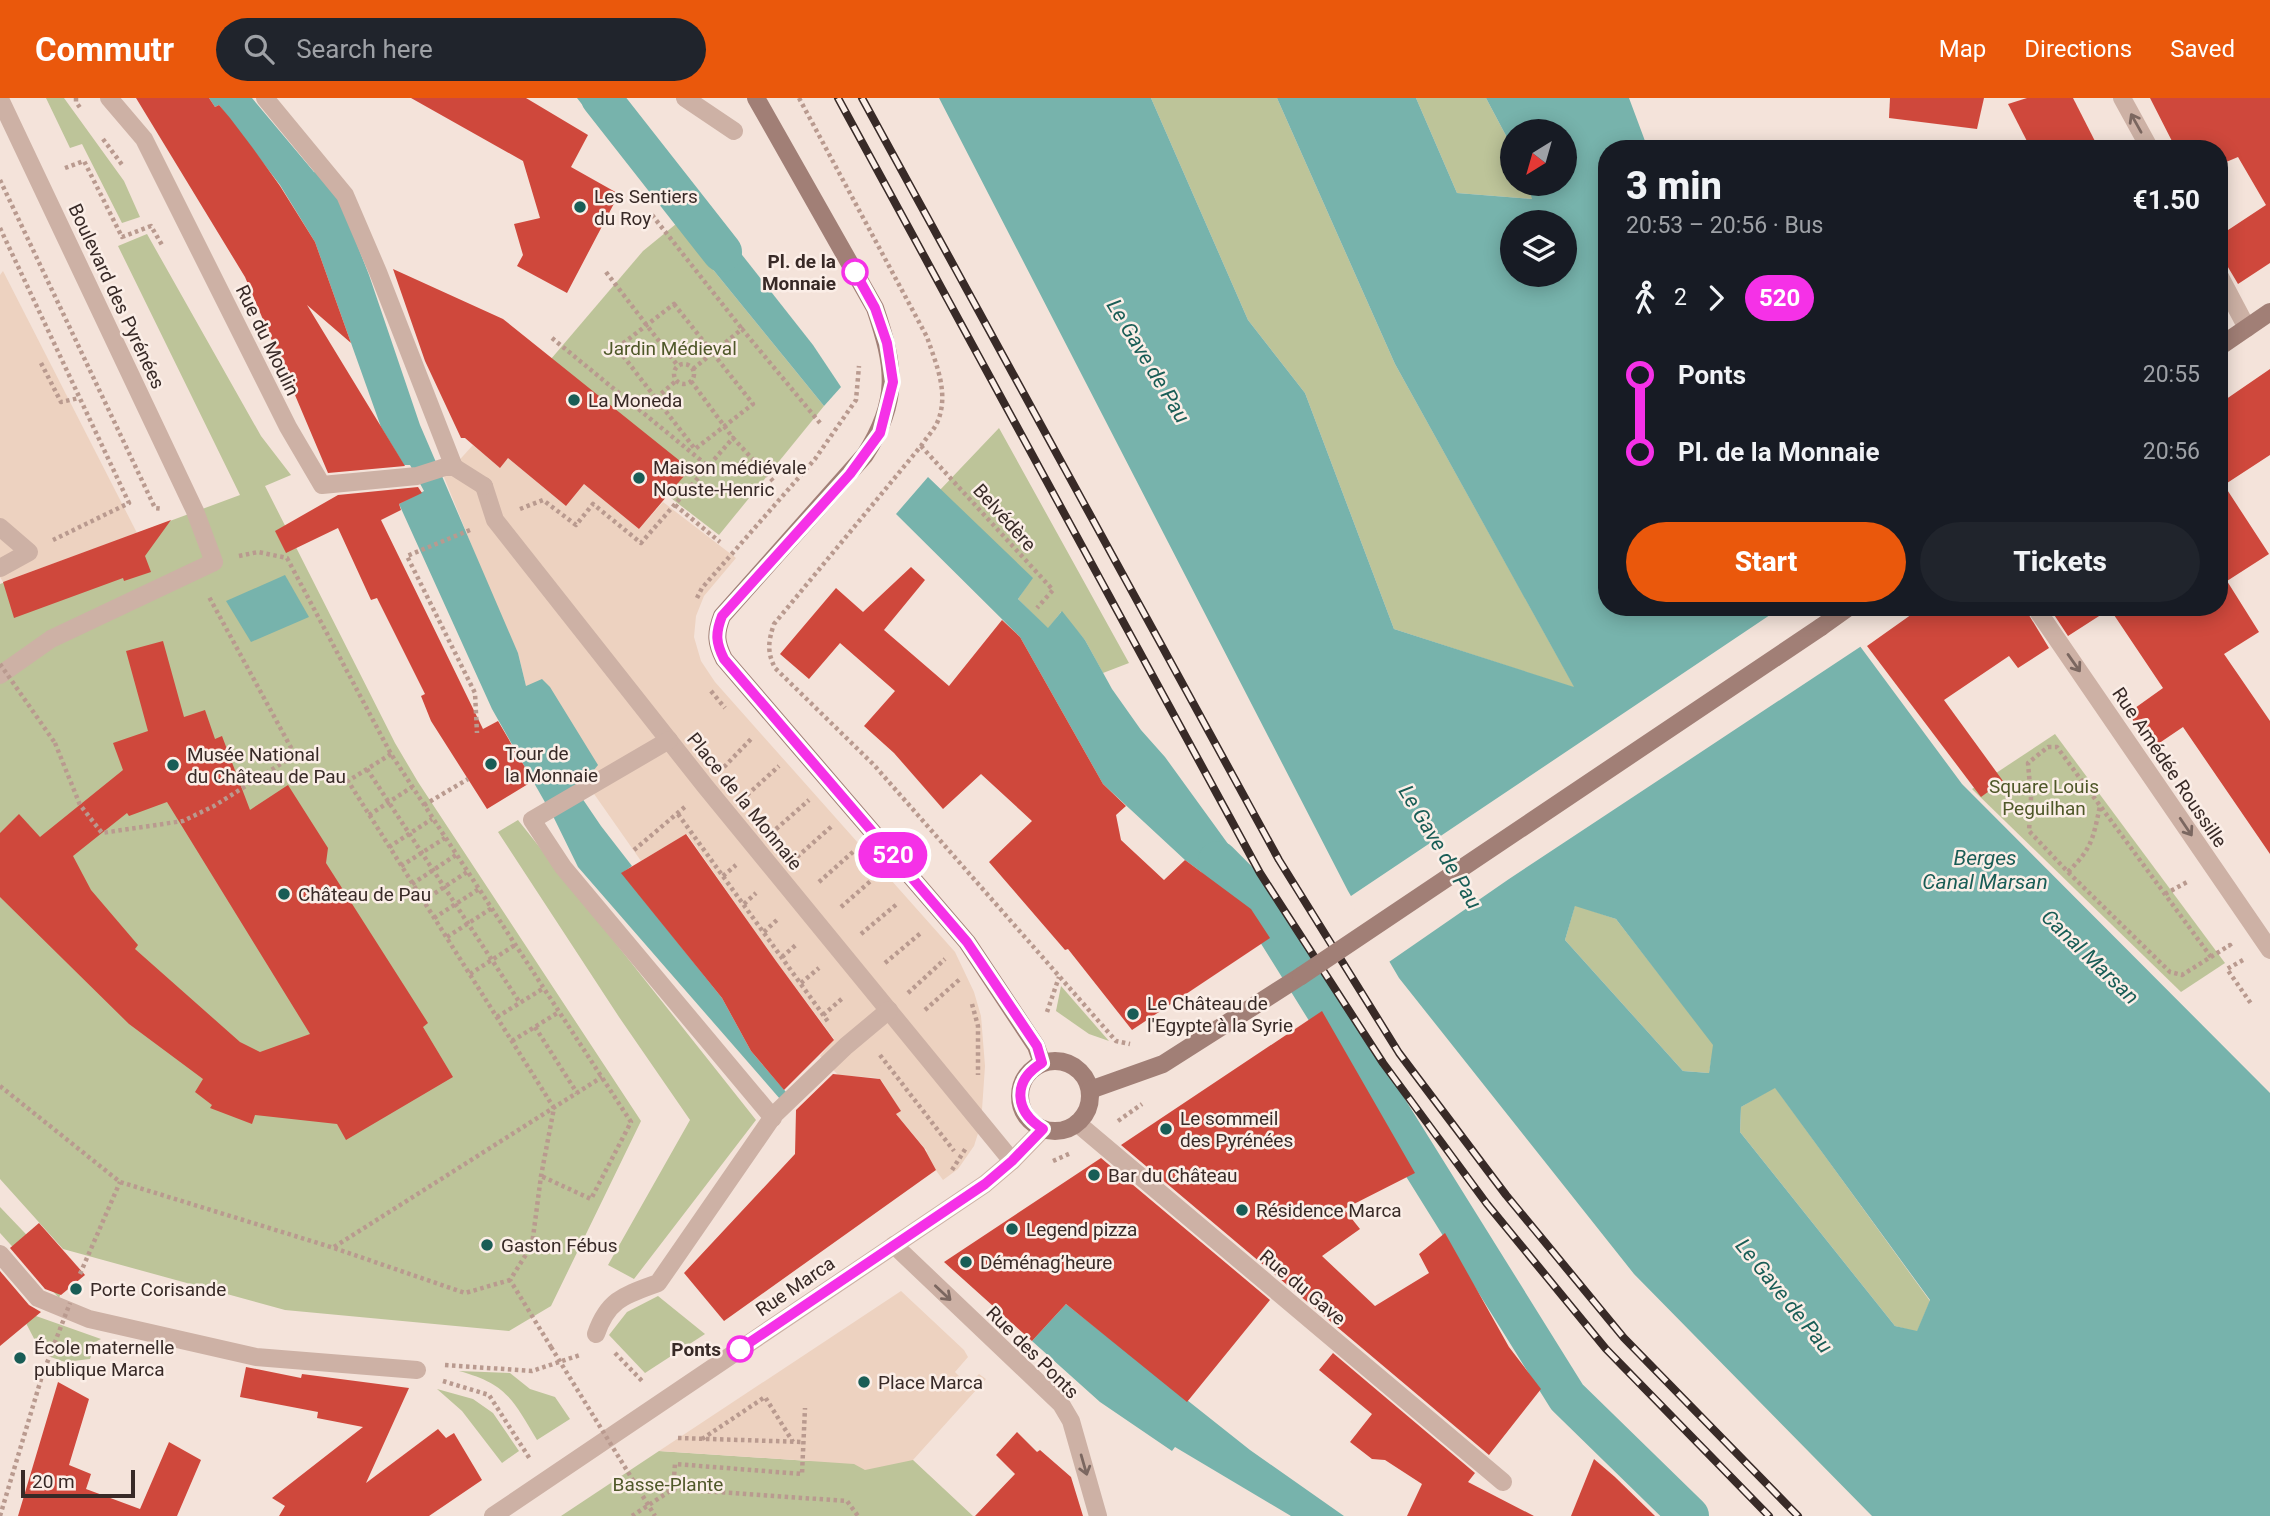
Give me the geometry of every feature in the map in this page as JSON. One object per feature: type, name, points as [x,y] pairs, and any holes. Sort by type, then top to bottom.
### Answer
[{"type":"main road","points":[[756,98],[875,308],[887,343],[893,382],[880,433],[814,516],[722,616],[716,643],[724,659],[967,942],[1037,1046],[1042,1063]]},
{"type":"main road","points":[[2228,341],[2270,312]]},
{"type":"main road","points":[[1090,1090],[1163,1064],[1301,976],[1836,616]]},
{"type":"main road","points":[[1062,1062],[1072,1065],[1081,1071],[1090,1090],[1088,1109],[1077,1123],[1067,1129],[1055,1131],[1043,1129],[1027,1116],[1020,1096],[1026,1076],[1042,1063],[1062,1062]]},
{"type":"street","name":"Rue du Moulin","points":[[109,98],[144,139],[288,427],[322,485],[416,476],[447,467]]},
{"type":"street","points":[[265,98],[345,195],[447,467]]},
{"type":"street","points":[[685,98],[734,131]]},
{"type":"street","points":[[2122,98],[2145,140]]},
{"type":"street","name":"Boulevard des Pyrénées","points":[[0,99],[195,511],[214,562]]},
{"type":"street","points":[[2228,293],[2246,328]]},
{"type":"street","name":"Place de la Monnaie","points":[[447,467],[484,486],[495,520],[705,786],[1012,1161]]},
{"type":"street","points":[[0,527],[29,552],[0,568]]},
{"type":"street","points":[[0,675],[51,639],[214,562]]},
{"type":"street","name":"Rue Amédée Roussille","points":[[2041,616],[2270,950]]},
{"type":"street","points":[[669,740],[532,820],[563,867],[774,1116]]},
{"type":"street","points":[[596,1334],[603,1314],[616,1302],[658,1283],[774,1116],[846,1046],[889,1010]]},
{"type":"street","name":"Rue du Gave","points":[[1077,1123],[1503,1482]]},
{"type":"street","name":"Rue Marca","points":[[493,1516],[985,1184],[1043,1129]]},
{"type":"street","name":"Rue des Ponts","points":[[894,1244],[1061,1404],[1071,1421],[1098,1516]]},
{"type":"street","points":[[0,1254],[38,1298],[89,1319],[256,1357],[417,1370]]},
{"type":"path","points":[[76,98],[84,113]]},
{"type":"path","points":[[799,98],[927,337],[939,372],[943,399],[937,422],[921,446],[774,624],[768,641],[769,655],[775,668],[874,765],[1116,1041],[1135,1045]]},
{"type":"path","points":[[99,134],[130,176]]},
{"type":"path","points":[[84,161],[122,237],[151,226],[164,250]]},
{"type":"path","points":[[0,180],[155,508],[195,511]]},
{"type":"path","points":[[652,215],[820,423]]},
{"type":"path","points":[[0,228],[129,503],[29,552]]},
{"type":"path","points":[[606,272],[678,366]]},
{"type":"path","points":[[674,304],[712,352],[752,404],[695,449],[617,348],[674,304]]},
{"type":"path","points":[[693,369],[743,328]]},
{"type":"path","points":[[552,338],[709,467]]},
{"type":"path","points":[[692,608],[702,588],[815,459],[856,400],[859,359]]},
{"type":"path","points":[[41,363],[61,402],[79,398]]},
{"type":"path","points":[[688,364],[693,369],[694,376],[691,381],[682,384],[677,380],[674,374],[678,366],[688,364]]},
{"type":"path","points":[[656,398],[677,380]]},
{"type":"path","points":[[691,381],[733,438],[774,481]]},
{"type":"path","points":[[495,520],[543,499],[576,525],[593,504],[640,543],[733,438]]},
{"type":"path","name":"Belvédère","points":[[921,446],[1053,590],[1037,608]]},
{"type":"path","points":[[675,505],[720,542]]},
{"type":"path","points":[[467,531],[407,556],[475,693],[477,733]]},
{"type":"path","points":[[0,664],[55,743],[80,805],[102,833],[183,821],[214,806],[295,755],[201,581],[214,562],[258,552],[288,558],[391,754],[631,1122],[591,1199],[541,1176]]},
{"type":"path","points":[[708,686],[733,717]]},
{"type":"path","points":[[743,727],[761,747]]},
{"type":"path","points":[[634,850],[678,814],[752,738]]},
{"type":"path","points":[[2211,957],[2057,747],[2048,747],[2028,764],[2031,798],[2029,831],[2170,972],[2182,975],[2211,957],[2230,945],[2241,961]]},
{"type":"path","points":[[0,1086],[120,1182],[334,1248],[465,1293],[510,1280],[532,1245],[554,1108],[348,781],[391,754]]},
{"type":"path","points":[[770,757],[787,775]]},
{"type":"path","points":[[367,769],[520,1003]]},
{"type":"path","points":[[424,805],[468,779]]},
{"type":"path","points":[[369,815],[412,787]]},
{"type":"path","points":[[802,792],[817,809]]},
{"type":"path","points":[[2068,872],[2085,855],[2093,841],[2100,806]]},
{"type":"path","points":[[678,814],[846,1046]]},
{"type":"path","points":[[824,817],[839,834]]},
{"type":"path","points":[[389,847],[432,818]]},
{"type":"path","points":[[401,866],[445,838]]},
{"type":"path","points":[[847,842],[862,859]]},
{"type":"path","points":[[412,884],[456,855]]},
{"type":"path","points":[[870,868],[877,876]]},
{"type":"path","points":[[423,901],[467,872]]},
{"type":"path","points":[[2165,894],[2194,878]]},
{"type":"path","points":[[434,918],[479,889]]},
{"type":"path","points":[[447,937],[492,908]]},
{"type":"path","points":[[470,974],[515,944]]},
{"type":"path","points":[[889,1010],[949,956]]},
{"type":"path","points":[[2251,956],[2227,969],[2252,1005]]},
{"type":"path","points":[[955,967],[965,988]]},
{"type":"path","points":[[497,1017],[544,988]]},
{"type":"path","points":[[950,1174],[970,1142],[974,1115],[979,1057],[978,1026],[970,996]]},
{"type":"path","points":[[512,1041],[559,1012]]},
{"type":"path","points":[[1165,1033],[1182,1022]]},
{"type":"path","points":[[535,1027],[578,1093]]},
{"type":"path","points":[[861,1033],[954,1152]]},
{"type":"path","points":[[334,1248],[602,1077]]},
{"type":"path","points":[[80,1274],[120,1182]]},
{"type":"path","points":[[510,1280],[655,1516]]},
{"type":"path","points":[[0,1516],[42,1376],[70,1303]]},
{"type":"path","points":[[417,1370],[437,1364],[532,1371],[583,1354],[596,1334],[645,1384]]},
{"type":"path","points":[[417,1370],[432,1378],[489,1395],[531,1460]]},
{"type":"path","points":[[702,1439],[765,1397],[793,1442]]},
{"type":"path","points":[[673,1489],[676,1464],[802,1474],[805,1408]]},
{"type":"path","points":[[678,1438],[804,1443]]},
{"type":"path","points":[[632,1516],[673,1489],[847,1501],[857,1516]]},
{"type":"green space","points":[[46,98],[64,98],[124,181],[140,217],[122,223],[82,144],[70,148]]},
{"type":"green space","points":[[1151,98],[1277,98],[1395,364],[1575,688],[1394,629],[1305,393],[1248,320]]},
{"type":"green space","points":[[1416,98],[1486,98],[1500,124],[1500,196],[1532,196],[1533,199],[1457,193]]},
{"type":"green space","name":"Jardin Médieval","points":[[676,224],[824,406],[719,535],[667,495],[551,359],[643,251]]},
{"type":"green space","points":[[147,234],[261,436],[291,475],[265,486],[395,743],[641,1121],[551,1306],[509,1331],[285,1310],[63,1249],[0,1179],[0,584],[240,495],[118,246]]},
{"type":"green space","points":[[999,428],[1129,663],[1103,673],[1085,640],[1061,612],[1048,629],[1018,599],[1032,578],[940,490]]},
{"type":"green space","name":"Square Louis Peguilhan","points":[[2055,734],[2225,963],[2181,992],[1972,789]]},
{"type":"green space","points":[[518,820],[756,1120],[634,1279],[608,1265],[690,1120],[498,832]]},
{"type":"green space","points":[[1575,905],[1616,919],[1714,1045],[1709,1073],[1683,1071],[1565,940]]},
{"type":"green space","points":[[1061,986],[1109,1041],[1089,1034],[1056,1011]]},
{"type":"green space","points":[[1775,1087],[1930,1301],[1917,1332],[1895,1326],[1740,1132],[1741,1107]]},
{"type":"green space","points":[[0,1207],[67,1277],[59,1298],[0,1233]]},
{"type":"green space","points":[[0,1273],[36,1316],[101,1339],[97,1341],[90,1359],[65,1362],[42,1354]]},
{"type":"green space","points":[[658,1296],[705,1334],[645,1373],[609,1335],[627,1312]]},
{"type":"green space","points":[[459,1371],[510,1373],[530,1389],[555,1397],[570,1419],[537,1440],[507,1395],[488,1382]]},
{"type":"green space","points":[[437,1389],[473,1399],[493,1413],[519,1451],[502,1463],[462,1411]]},
{"type":"green space","name":"Basse-Plante","points":[[879,1435],[913,1460],[973,1516],[561,1516],[659,1451],[809,1461]]},
{"type":"shaded area","points":[[3,271],[137,533],[3,582],[0,577],[0,275]]},
{"type":"shaded area","points":[[473,445],[499,467],[508,458],[566,506],[584,484],[639,529],[663,502],[736,558],[704,596],[696,616],[694,637],[701,661],[715,682],[955,952],[974,992],[981,1016],[985,1066],[981,1124],[974,1146],[958,1169],[943,1180],[924,1154],[927,1151],[896,1114],[900,1111],[882,1081],[878,1078],[838,1075],[820,1056],[834,1039],[687,834],[641,861],[585,781],[526,686],[518,653],[444,477]]},
{"type":"shaded area","name":"Place Marca","points":[[901,1291],[964,1350],[968,1357],[955,1372],[968,1385],[979,1374],[986,1379],[913,1460],[865,1470],[854,1464],[659,1451]]},
{"type":"water","points":[[209,98],[252,98],[314,172],[322,174],[342,206],[369,275],[420,425],[518,653],[526,686],[542,679],[550,687],[598,765],[585,781],[546,804],[492,709],[399,504],[424,491],[410,465],[404,465],[381,427],[315,242],[280,185],[219,105],[215,107]]},
{"type":"water","points":[[577,98],[619,98],[671,163],[647,187]]},
{"type":"water","points":[[939,98],[1151,98],[1248,320],[1305,393],[1394,629],[1574,687],[1395,364],[1277,98],[1416,98],[1457,193],[1532,199],[1531,196],[1577,196],[1577,119],[1500,119],[1500,124],[1486,98],[1629,98],[1645,140],[1598,140],[1598,616],[1838,616],[1962,784],[2270,1093],[2270,1516],[1872,1516],[1634,1274],[1399,978],[1348,891]],"holes":[[[1575,906],[1616,919],[1713,1045],[1709,1073],[1683,1071],[1565,940]],[[1775,1088],[1930,1300],[1917,1331],[1895,1326],[1740,1132],[1741,1107]]]},
{"type":"water","points":[[698,199],[813,345],[841,387],[824,406],[676,224]]},
{"type":"water","points":[[928,477],[1033,578],[1018,599],[1048,628],[1062,611],[1085,640],[1112,689],[1141,730],[1165,757],[1266,892],[1251,909],[1185,860],[1103,784],[1020,637],[896,514]]},
{"type":"water","points":[[285,575],[309,617],[251,642],[226,601]]},
{"type":"water","points":[[582,798],[632,866],[622,873],[722,998],[751,1051],[786,1092],[780,1099],[578,867],[552,814]]},
{"type":"water","points":[[1066,1304],[1250,1450],[1344,1516],[1291,1516],[1175,1447],[1172,1451],[1100,1402],[1032,1341]]},
{"type":"pier","points":[[1769,616],[1842,616],[1863,645],[1509,879],[1386,964],[1348,898]]},
{"type":"building","points":[[136,98],[209,98],[215,107],[219,105],[252,147],[315,242],[351,343],[307,305],[405,466],[328,473],[245,277]]},
{"type":"building","name":"Les Sentiers du Roy","points":[[411,98],[526,98],[588,135],[571,167],[619,194],[567,293],[517,266],[523,255],[514,224],[540,218],[523,161]]},
{"type":"building","points":[[1890,98],[1984,98],[1977,129],[1889,118]]},
{"type":"building","points":[[2027,98],[2073,98],[2094,140],[2026,140],[2008,104]]},
{"type":"building","points":[[2150,98],[2270,98],[2270,263],[2238,284],[2228,267],[2228,230],[2266,205],[2238,157],[2228,161],[2228,140],[2171,140]]},
{"type":"building","points":[[393,269],[503,319],[690,469],[639,529],[584,484],[566,506],[508,458],[500,468],[465,438],[461,438],[425,361]]},
{"type":"building","points":[[2270,369],[2270,455],[2228,482],[2228,398]]},
{"type":"building","points":[[418,487],[422,493],[399,504],[401,510],[381,520],[483,729],[498,721],[533,781],[487,809],[431,721],[421,696],[425,694],[377,598],[371,600],[338,528],[286,553],[275,531],[338,495]]},
{"type":"building","points":[[2228,491],[2269,554],[2228,580]]},
{"type":"building","points":[[171,520],[145,556],[151,572],[124,581],[123,578],[14,618],[3,582]]},
{"type":"building","points":[[911,567],[925,580],[884,630],[949,686],[1002,620],[1020,637],[1103,784],[1126,806],[1116,815],[1121,840],[1164,880],[1185,860],[1251,909],[1270,938],[1132,1030],[1068,949],[1065,950],[989,862],[1032,821],[981,774],[943,809],[894,753],[864,726],[895,691],[840,643],[809,679],[780,654],[836,588],[863,612]]},
{"type":"building","points":[[2228,583],[2259,632],[2224,654],[2270,721],[2270,854],[2183,727],[2152,748],[2128,713],[2163,688],[2115,616],[2228,616]]},
{"type":"building","points":[[1909,616],[2029,616],[2049,648],[2018,668],[2009,656],[1944,700],[2003,781],[1981,797],[1867,646]]},
{"type":"building","points":[[2055,616],[2099,616],[2068,636]]},
{"type":"building","name":"Château de Pau","points":[[163,641],[184,717],[205,710],[215,739],[222,736],[250,810],[288,785],[328,848],[326,863],[428,1023],[423,1027],[453,1077],[346,1140],[337,1124],[255,1115],[252,1124],[210,1108],[212,1105],[195,1092],[203,1079],[129,1024],[0,897],[0,833],[19,814],[40,837],[123,770],[113,743],[148,731],[126,651]],"holes":[[[167,802],[310,1034],[260,1052],[240,1042],[135,949],[138,945],[91,890],[73,856],[127,813],[129,816]]]},
{"type":"building","points":[[686,834],[834,1040],[784,1090],[751,1051],[722,998],[621,873]]},
{"type":"building","points":[[1322,1011],[1415,1173],[1344,1209],[1360,1229],[1322,1256],[1375,1306],[1429,1273],[1419,1254],[1445,1233],[1509,1347],[1541,1389],[1489,1455],[1121,1145]]},
{"type":"building","points":[[833,1074],[880,1079],[901,1111],[896,1114],[924,1148],[936,1170],[724,1321],[684,1273],[795,1154],[796,1110]]},
{"type":"building","points":[[1101,1158],[1270,1300],[1187,1402],[1066,1304],[1032,1341],[944,1262]]},
{"type":"building","points":[[39,1223],[85,1275],[61,1295],[45,1289],[10,1248]]},
{"type":"building","points":[[0,1271],[29,1305],[41,1312],[0,1346]]},
{"type":"building","points":[[1333,1353],[1475,1473],[1468,1482],[1534,1516],[1407,1516],[1422,1484],[1385,1460],[1372,1459],[1350,1442],[1372,1414],[1319,1370]]},
{"type":"building","points":[[246,1367],[301,1378],[302,1374],[409,1388],[366,1483],[438,1429],[446,1438],[454,1433],[482,1480],[429,1516],[279,1516],[285,1506],[272,1498],[363,1427],[317,1418],[318,1412],[240,1397]]},
{"type":"building","points":[[58,1382],[89,1399],[69,1465],[91,1474],[86,1489],[140,1509],[169,1442],[201,1460],[177,1516],[18,1516]]},
{"type":"building","points":[[1017,1432],[1037,1452],[1040,1450],[1071,1477],[1083,1516],[975,1516],[1015,1474],[996,1455]]},
{"type":"building","points":[[1594,1459],[1615,1477],[1655,1516],[1571,1516]]},
{"type":"waterway","points":[[601,98],[722,252]]},
{"type":"waterway","points":[[1218,861],[1258,901],[1567,1397],[1689,1516]]},
{"type":"railway","points":[[838,98],[1260,873],[1383,1063],[1487,1204],[1606,1349],[1769,1516]]},
{"type":"railway","points":[[862,98],[1279,860],[1399,1053],[1506,1195],[1624,1338],[1798,1516]]},
{"type":"bus line","name":"520","points":[[740,1349],[985,1184],[1043,1129],[1027,1116],[1020,1096],[1026,1076],[1042,1063],[1037,1046],[967,942],[724,659],[716,643],[722,616],[814,516],[866,454],[880,433],[893,382],[890,362],[887,343],[875,308],[855,272]]},
{"type":"place","name":"Les Sentiers du Roy","points":[[580,207]]},
{"type":"place","name":"Pl. de la Monnaie","points":[[855,272]]},
{"type":"place","name":"La Moneda","points":[[574,400]]},
{"type":"place","name":"Maison médiévale Nouste-Henric","points":[[639,478]]},
{"type":"place","name":"Tour de la Monnaie","points":[[491,764]]},
{"type":"place","name":"Musée National du Château de Pau","points":[[173,765]]},
{"type":"place","name":"Château de Pau","points":[[284,894]]},
{"type":"place","name":"Le Château de l'Egypte à la Syrie","points":[[1133,1014]]},
{"type":"place","name":"Le sommeil des Pyrénées","points":[[1166,1129]]},
{"type":"place","name":"Bar du Château","points":[[1094,1175]]},
{"type":"place","name":"Résidence Marca","points":[[1242,1210]]},
{"type":"place","name":"Legend pizza","points":[[1012,1229]]},
{"type":"place","name":"Gaston Fébus","points":[[487,1245]]},
{"type":"place","name":"Déménag’heure","points":[[966,1262]]},
{"type":"place","name":"Porte Corisande","points":[[76,1289]]},
{"type":"place","name":"Ponts","points":[[740,1349]]},
{"type":"place","name":"École maternelle publique Marca","points":[[20,1358]]},
{"type":"place","name":"Place Marca","points":[[864,1382]]},
{"type":"water label","name":"Le Gave de Pau","points":[[1148,361]]},
{"type":"water label","name":"Le Gave de Pau","points":[[1440,847]]},
{"type":"water label","name":"Berges Canal Marsan","points":[[1985,870]]},
{"type":"water label","name":"Canal Marsan","points":[[2090,957]]},
{"type":"water label","name":"Le Gave de Pau","points":[[1784,1296]]}]
